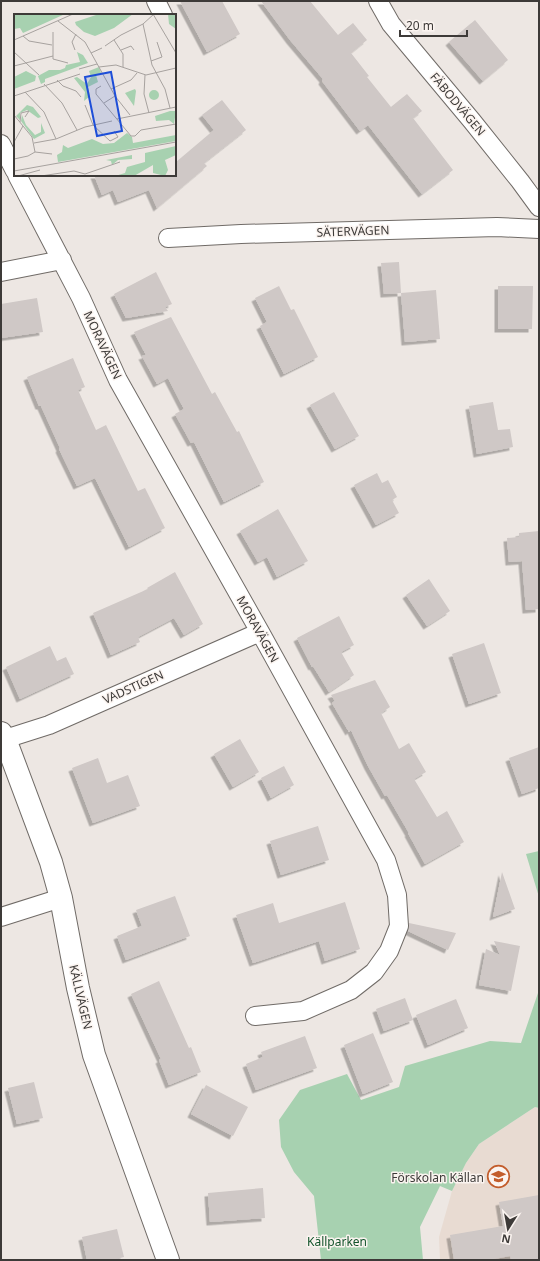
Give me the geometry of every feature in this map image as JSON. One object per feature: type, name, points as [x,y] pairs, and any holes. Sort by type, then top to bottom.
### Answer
[{"type":"street","points":[[156,1],[162,14]]},
{"type":"street","name":"FÄBODVÄGEN","points":[[378,1],[391,24],[472,121],[539,207]]},
{"type":"street","points":[[1,144],[14,169]]},
{"type":"street","name":"MORAVÄGEN","points":[[18,176],[81,298],[118,380],[386,860],[397,895],[399,926],[389,951],[374,972],[351,990],[303,1011],[255,1016]]},
{"type":"street","name":"SÄTERVÄGEN","points":[[168,238],[241,234],[497,227],[539,228]]},
{"type":"street","points":[[1,272],[62,260]]},
{"type":"street","name":"VADSTIGEN","points":[[3,736],[49,725],[260,632]]},
{"type":"street","name":"KÄLLVÄGEN","points":[[3,736],[51,862],[94,1055],[168,1260]]},
{"type":"street","points":[[1,917],[60,898]]},
{"type":"shaded area","name":"Förskolan Källan","points":[[535,1107],[539,1108],[539,1260],[440,1260],[439,1237],[452,1191],[466,1163],[479,1144]]},
{"type":"green space","points":[[539,851],[539,897],[526,854]]},
{"type":"green space","name":"Källparken","points":[[539,990],[539,1108],[535,1107],[479,1144],[466,1163],[452,1191],[440,1186],[420,1227],[423,1260],[321,1260],[314,1196],[294,1172],[281,1147],[279,1120],[300,1090],[347,1074],[361,1100],[399,1087],[405,1066],[490,1041],[521,1043]]},
{"type":"building","points":[[180,1],[222,1],[240,34],[207,52]]},
{"type":"building","points":[[261,1],[310,1],[338,35],[353,23],[367,40],[351,53],[369,76],[367,77],[391,107],[407,94],[422,111],[413,118],[453,170],[422,194],[368,125],[360,131],[322,81],[323,79],[290,40]]},
{"type":"building","points":[[475,20],[508,60],[483,81],[449,42]]},
{"type":"building","points":[[222,100],[246,130],[204,163],[207,166],[157,208],[149,190],[118,202],[113,190],[102,195],[94,176],[176,176],[176,162],[214,130],[202,115]]},
{"type":"building","points":[[399,262],[401,293],[384,294],[381,263]]},
{"type":"building","points":[[156,272],[172,304],[165,307],[168,311],[126,318],[114,294]]},
{"type":"building","points":[[279,286],[291,310],[294,309],[318,357],[284,374],[260,326],[267,322],[255,298]]},
{"type":"building","points":[[498,286],[533,286],[532,329],[498,329]]},
{"type":"building","points":[[436,290],[440,339],[405,342],[401,293]]},
{"type":"building","points":[[37,298],[43,332],[1,338],[1,304]]},
{"type":"building","points":[[171,317],[212,394],[215,392],[237,432],[239,431],[264,482],[224,502],[194,442],[191,443],[175,414],[184,409],[168,378],[157,384],[142,356],[146,355],[134,332]]},
{"type":"building","points":[[73,358],[85,387],[78,390],[96,430],[106,425],[138,491],[145,488],[165,528],[129,547],[95,478],[77,486],[27,377]]},
{"type":"building","points":[[334,392],[359,436],[335,449],[310,405]]},
{"type":"building","points":[[493,402],[498,430],[510,429],[513,447],[477,454],[469,406]]},
{"type":"building","points":[[377,473],[382,483],[388,480],[397,497],[392,500],[399,513],[376,525],[354,485]]},
{"type":"building","points":[[278,509],[308,561],[277,577],[267,557],[258,562],[240,531]]},
{"type":"building","points":[[539,531],[539,609],[526,610],[522,561],[509,562],[507,538],[519,537],[519,533]]},
{"type":"building","points":[[175,572],[203,624],[184,635],[174,618],[138,637],[140,642],[111,655],[93,613],[148,589],[147,588]]},
{"type":"building","points":[[429,579],[450,611],[427,626],[406,595]]},
{"type":"building","points":[[339,616],[354,645],[341,652],[354,675],[329,692],[313,666],[312,667],[297,638]]},
{"type":"building","points":[[484,643],[501,693],[469,704],[452,654]]},
{"type":"building","points":[[50,646],[57,661],[66,657],[74,674],[20,699],[6,667]]},
{"type":"building","points":[[375,680],[390,707],[381,713],[399,749],[409,743],[426,772],[414,779],[437,817],[447,811],[464,842],[425,864],[387,795],[385,796],[368,766],[351,730],[349,732],[332,703],[335,701],[331,695]]},
{"type":"building","points":[[240,739],[259,772],[233,787],[214,754]]},
{"type":"building","points":[[539,747],[539,788],[522,794],[509,758]]},
{"type":"building","points":[[98,758],[107,783],[128,775],[140,806],[93,823],[72,768]]},
{"type":"building","points":[[284,766],[294,785],[271,798],[261,778]]},
{"type":"building","points":[[318,826],[329,860],[281,875],[270,841]]},
{"type":"building","points":[[502,872],[515,909],[493,917]]},
{"type":"building","points":[[175,896],[190,936],[126,960],[117,936],[142,926],[136,910]]},
{"type":"building","points":[[345,902],[360,949],[325,961],[319,941],[253,963],[236,915],[273,903],[279,923]]},
{"type":"building","points":[[409,923],[456,933],[448,950],[408,931]]},
{"type":"building","points":[[494,941],[520,946],[511,991],[479,985],[486,949],[500,955]]},
{"type":"building","points":[[159,981],[189,1048],[191,1047],[201,1072],[169,1085],[159,1060],[161,1059],[131,994]]},
{"type":"building","points":[[405,998],[413,1020],[384,1031],[376,1009]]},
{"type":"building","points":[[456,999],[468,1028],[428,1045],[416,1015]]},
{"type":"building","points":[[373,1033],[393,1082],[363,1094],[344,1045]]},
{"type":"building","points":[[305,1036],[317,1068],[256,1090],[246,1064],[263,1057],[261,1052]]},
{"type":"building","points":[[34,1082],[43,1118],[17,1124],[8,1088]]},
{"type":"building","points":[[206,1085],[248,1107],[233,1136],[191,1114]]},
{"type":"building","points":[[263,1188],[265,1218],[210,1222],[208,1193]]},
{"type":"building","points":[[539,1195],[539,1260],[511,1260],[510,1256],[489,1260],[454,1260],[450,1235],[503,1226],[499,1202]]},
{"type":"building","points":[[117,1229],[124,1257],[112,1260],[87,1260],[82,1237]]},
{"type":"place","name":"Förskolan Källan","points":[[499,1177]]}]
